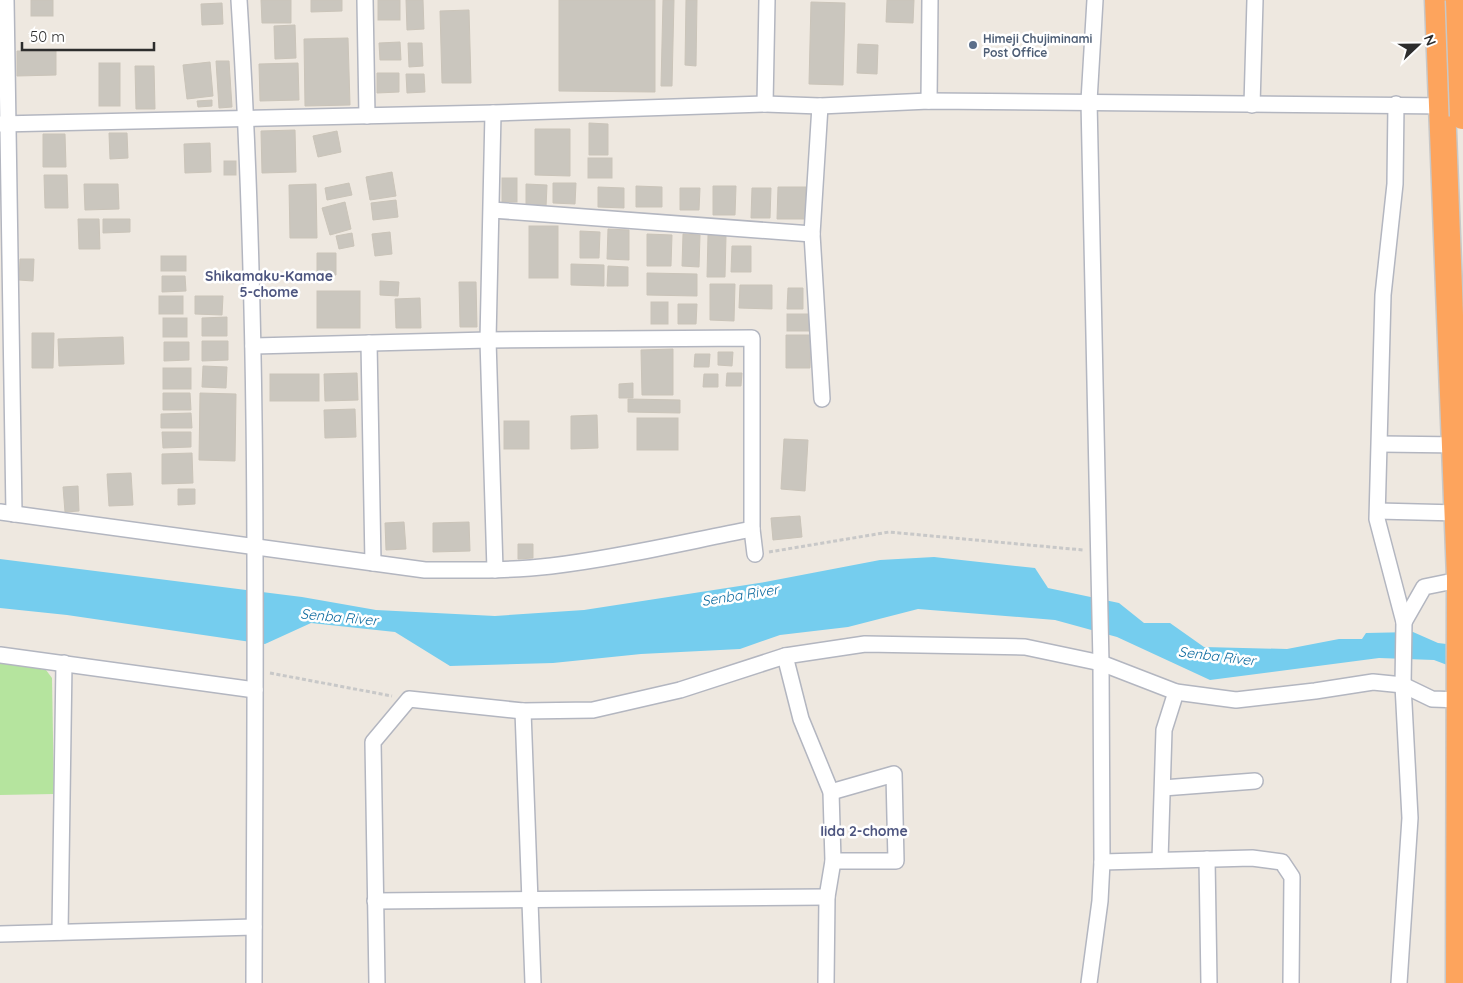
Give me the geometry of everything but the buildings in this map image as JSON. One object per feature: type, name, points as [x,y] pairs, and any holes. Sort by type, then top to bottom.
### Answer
[{"type":"highway","points":[[1438,0],[1456,109]]},
{"type":"highway","points":[[1458,0],[1456,109],[1458,514],[1462,579],[1459,983]]},
{"type":"street","points":[[6,0],[4,124],[7,513],[425,570],[495,570],[550,566],[613,557],[752,529]]},
{"type":"street","points":[[238,0],[246,118],[253,346],[256,548],[254,983]]},
{"type":"street","points":[[365,0],[367,116]]},
{"type":"street","points":[[765,104],[767,0]]},
{"type":"street","points":[[929,101],[930,0]]},
{"type":"street","points":[[1089,983],[1100,901],[1102,862],[1101,663],[1089,101],[1095,0]]},
{"type":"street","points":[[1252,105],[1255,0]]},
{"type":"street","points":[[4,124],[494,113],[765,104],[820,106],[929,101],[1089,101],[1252,105],[1396,104],[1456,109]]},
{"type":"street","points":[[1396,104],[1395,184],[1383,295],[1377,519],[1404,622],[1403,685],[1410,818],[1399,983]]},
{"type":"street","points":[[820,106],[812,234],[822,399]]},
{"type":"street","points":[[494,113],[488,340],[495,570]]},
{"type":"street","points":[[492,210],[812,234]]},
{"type":"street","points":[[253,346],[488,340],[752,338],[752,529],[756,554]]},
{"type":"street","points":[[369,343],[373,563]]},
{"type":"street","points":[[1380,444],[1459,444]]},
{"type":"street","points":[[1378,511],[1458,514]]},
{"type":"street","points":[[1404,622],[1424,587],[1462,579]]},
{"type":"street","points":[[377,983],[373,742],[409,699],[523,711],[592,710],[680,690],[785,656],[865,644],[1016,647],[1101,663],[1176,692],[1236,700],[1315,692],[1373,682],[1403,685],[1432,699],[1461,700]]},
{"type":"street","points":[[0,655],[255,690]]},
{"type":"street","points":[[785,656],[801,719],[830,792],[833,860],[827,897],[826,983]]},
{"type":"street","points":[[60,932],[64,663]]},
{"type":"street","points":[[1160,860],[1164,788],[1164,730],[1176,692]]},
{"type":"street","points":[[523,711],[533,983]]},
{"type":"street","points":[[830,792],[894,774],[896,862],[833,860]]},
{"type":"street","points":[[1164,788],[1255,781]]},
{"type":"street","points":[[1102,862],[1252,858],[1282,862],[1292,878],[1291,983]]},
{"type":"street","points":[[1207,859],[1209,983]]},
{"type":"street","points":[[375,902],[530,902],[827,897]]},
{"type":"street","points":[[0,934],[254,928]]},
{"type":"path","points":[[756,554],[889,532],[1098,552]]},
{"type":"path","points":[[256,671],[409,699]]},
{"type":"green space","points":[[0,662],[46,670],[52,678],[54,794],[0,795]]},
{"type":"water","name":"Senba River","points":[[934,557],[1035,568],[1048,588],[1119,603],[1144,623],[1170,623],[1204,647],[1287,649],[1339,639],[1362,639],[1366,633],[1413,632],[1438,643],[1463,646],[1463,671],[1434,660],[1379,658],[1210,680],[1117,637],[1055,620],[918,609],[848,627],[780,635],[740,649],[641,654],[553,663],[450,666],[395,632],[311,623],[265,644],[67,615],[0,608],[0,559],[302,597],[376,610],[495,616],[584,610],[765,582],[880,560]]},
{"type":"place","name":"Himeji Chujiminami Post Office","points":[[973,45]]},
{"type":"district","name":"Shikamaku-Kamae 5-chome","points":[[269,284]]},
{"type":"district","name":"Iida 2-chome","points":[[864,831]]}]
